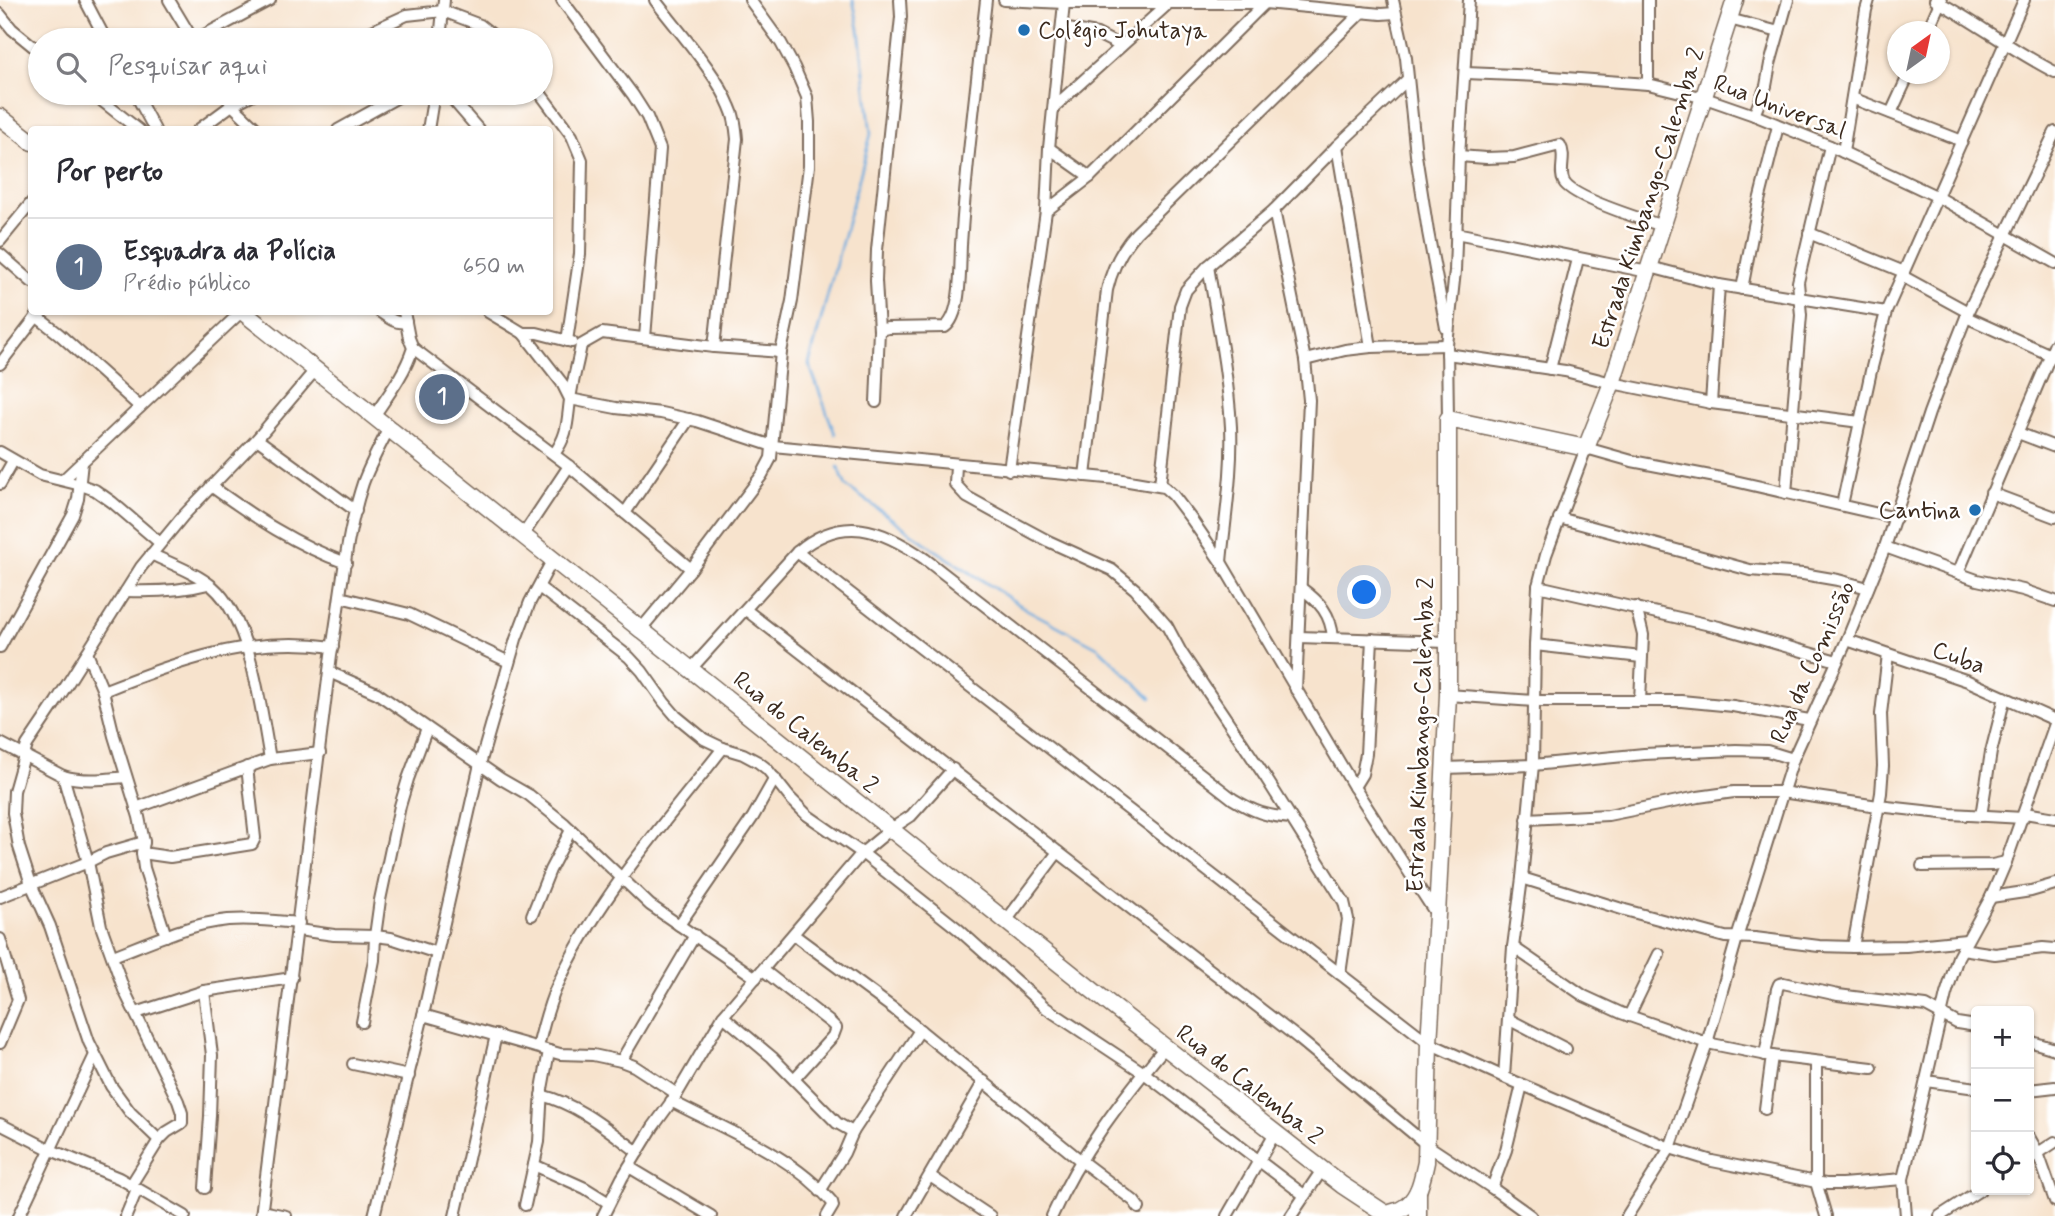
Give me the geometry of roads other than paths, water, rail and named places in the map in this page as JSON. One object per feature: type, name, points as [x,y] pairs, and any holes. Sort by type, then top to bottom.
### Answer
[{"type":"main road","name":"Estrada Kimbango-Calemba 2","points":[[1586,448],[1612,383],[1735,0]]},
{"type":"main road","points":[[0,117],[28,139]]},
{"type":"main road","name":"Rua do Calemba 2","points":[[246,315],[1165,1047],[1322,1170],[1386,1215]]},
{"type":"main road","name":"Estrada Kimbango-Calemba 2","points":[[1418,1216],[1418,1191],[1427,1145],[1429,1042],[1448,695],[1448,419]]},
{"type":"main road","points":[[1448,419],[1586,448]]},
{"type":"main road","name":"Rua do Calemba 2","points":[[1342,1185],[1365,1216]]},
{"type":"main road","points":[[1386,1215],[1411,1203],[1418,1191]]},
{"type":"street","points":[[85,0],[100,28]]},
{"type":"street","points":[[169,0],[186,28]]},
{"type":"street","points":[[217,28],[270,0]]},
{"type":"street","points":[[562,0],[640,106],[660,149],[645,338]]},
{"type":"street","points":[[655,0],[715,80],[736,124],[737,139],[714,347]]},
{"type":"street","points":[[641,629],[691,569],[762,475],[771,458],[781,352],[792,301],[809,166],[809,122],[807,97],[794,67],[781,43],[750,0]]},
{"type":"street","points":[[876,402],[877,250],[901,17],[900,0]]},
{"type":"street","points":[[878,330],[945,327],[951,321],[959,284],[967,168],[986,0]]},
{"type":"street","points":[[1004,0],[1063,3],[1265,3],[1395,13]]},
{"type":"street","points":[[1393,0],[1402,34],[1416,155],[1447,344]]},
{"type":"street","points":[[1448,419],[1447,344],[1455,271],[1469,0]]},
{"type":"street","points":[[1648,0],[1648,84]]},
{"type":"street","points":[[1754,116],[1766,86],[1788,0]]},
{"type":"street","points":[[1843,152],[1870,0]]},
{"type":"street","points":[[1842,505],[1886,312],[2024,0]]},
{"type":"street","points":[[1931,21],[1938,1],[2031,60],[2055,72]]},
{"type":"street","points":[[1009,470],[1046,211],[1049,148],[1063,3]]},
{"type":"street","points":[[1054,107],[1169,3]]},
{"type":"street","points":[[1046,211],[1090,177],[1265,3]]},
{"type":"street","points":[[378,28],[407,15],[444,6],[484,28]]},
{"type":"street","points":[[441,28],[444,6]]},
{"type":"street","points":[[1085,476],[1107,290],[1119,256],[1136,233],[1362,12]]},
{"type":"street","points":[[0,14],[28,42]]},
{"type":"street","points":[[1729,19],[1779,32]]},
{"type":"street","points":[[1062,27],[1097,34],[1121,46]]},
{"type":"street","name":"Rua Universal","points":[[1465,72],[1648,84],[1704,98],[1843,152],[1938,197],[2055,263]]},
{"type":"street","points":[[1160,485],[1180,306],[1192,283],[1274,210],[1408,79]]},
{"type":"street","points":[[1891,113],[1904,84]]},
{"type":"street","points":[[1852,98],[1962,141]]},
{"type":"street","points":[[107,105],[134,126]]},
{"type":"street","points":[[141,105],[153,126]]},
{"type":"street","points":[[203,126],[232,105],[254,126]]},
{"type":"street","points":[[345,126],[383,105]]},
{"type":"street","points":[[429,126],[432,105]]},
{"type":"street","points":[[458,105],[476,126]]},
{"type":"street","points":[[549,105],[579,149],[583,173],[580,254],[567,341]]},
{"type":"street","points":[[1742,289],[1758,205],[1778,126]]},
{"type":"street","name":"Rua da Comissão","points":[[1627,1216],[1670,1148],[1707,1043],[1793,759],[1838,661],[1885,547],[1928,413],[1967,314],[2055,132]]},
{"type":"street","points":[[1459,156],[1514,157],[1560,145],[1563,153],[1563,180],[1567,186],[1600,204],[1663,226]]},
{"type":"street","points":[[1338,146],[1371,347]]},
{"type":"street","points":[[1786,493],[1801,315],[1798,282],[1830,146]]},
{"type":"street","points":[[1049,148],[1090,177]]},
{"type":"street","points":[[0,241],[28,207]]},
{"type":"street","points":[[1274,210],[1305,360],[1309,400],[1296,690]]},
{"type":"street","points":[[1456,233],[1719,285],[1886,312]]},
{"type":"street","points":[[1809,233],[1903,274],[1967,314],[2053,352],[1958,573]]},
{"type":"street","points":[[0,254],[28,278]]},
{"type":"street","points":[[1550,369],[1578,259]]},
{"type":"street","points":[[1208,266],[1223,350],[1231,430],[1230,478],[1221,562]]},
{"type":"street","points":[[1435,271],[1455,271]]},
{"type":"street","points":[[1711,403],[1719,285]]},
{"type":"street","points":[[0,364],[37,315]]},
{"type":"street","points":[[39,315],[140,407]]},
{"type":"street","points":[[63,480],[239,315]]},
{"type":"street","points":[[385,315],[399,323],[405,317]]},
{"type":"street","points":[[496,315],[523,333],[558,377],[570,399]]},
{"type":"street","points":[[374,416],[410,360],[413,348],[405,317]]},
{"type":"street","points":[[554,454],[566,434],[570,399],[582,345],[602,332],[714,347],[781,352]]},
{"type":"street","points":[[523,333],[537,333],[582,345]]},
{"type":"street","points":[[1305,360],[1371,347],[1447,344],[1711,403],[1860,422]]},
{"type":"street","points":[[413,348],[554,454],[691,569]]},
{"type":"street","points":[[159,1140],[130,1112],[111,1086],[95,1055],[19,847],[13,813],[14,791],[27,745],[151,554],[257,439],[316,369]]},
{"type":"street","points":[[570,399],[689,419],[724,428],[755,442],[773,446],[1160,485],[1173,495],[1221,562],[1354,787],[1437,915]]},
{"type":"street","points":[[625,513],[689,419]]},
{"type":"street","points":[[286,1216],[262,1214],[329,672],[356,511],[371,464],[389,428]]},
{"type":"street","points":[[2018,433],[2055,447]]},
{"type":"street","points":[[257,439],[356,511]]},
{"type":"street","points":[[1586,448],[1632,461],[1726,479],[1896,518]]},
{"type":"street","name":"Estrada Kimbango-Calemba 2","points":[[1504,1077],[1513,947],[1533,765],[1538,586],[1559,519],[1586,448]]},
{"type":"street","points":[[0,452],[40,475],[95,490],[160,543]]},
{"type":"street","points":[[0,484],[13,461]]},
{"type":"street","points":[[0,647],[73,515],[81,485],[82,462]]},
{"type":"street","points":[[956,464],[955,484],[967,497],[1048,541],[1112,570],[1135,589],[1167,626],[1181,652],[1339,893],[1347,910],[1340,974]]},
{"type":"street","points":[[523,535],[569,466]]},
{"type":"street","points":[[211,486],[293,540],[346,563]]},
{"type":"street","points":[[1991,493],[2055,517]]},
{"type":"street","points":[[1559,519],[1750,570],[1803,574],[1868,588]]},
{"type":"street","points":[[691,669],[810,541],[834,530],[868,531],[897,541],[925,559],[1233,799],[1265,815],[1291,818]]},
{"type":"street","points":[[1885,547],[1977,580],[2055,601]]},
{"type":"street","points":[[797,552],[1429,1042],[1670,1148],[1712,1161],[1816,1182],[1842,1184],[1903,1179]]},
{"type":"street","points":[[151,554],[208,584],[229,605],[248,648],[271,759]]},
{"type":"street","points":[[374,1216],[409,1076],[480,764],[509,662],[530,602],[553,559]]},
{"type":"street","points":[[126,591],[174,590],[208,584]]},
{"type":"street","points":[[539,586],[629,657],[676,716],[704,739],[758,762],[807,815],[862,853],[958,929],[1046,1008],[1143,1073],[1304,1195]]},
{"type":"street","points":[[1538,586],[1718,627],[1838,661]]},
{"type":"street","points":[[1301,588],[1326,610],[1333,638]]},
{"type":"street","points":[[340,597],[409,614],[509,662]]},
{"type":"street","points":[[1636,607],[1643,635],[1640,701]]},
{"type":"street","points":[[746,610],[1308,1046],[1427,1145],[1531,1216]]},
{"type":"street","points":[[1298,637],[1447,642]]},
{"type":"street","points":[[1354,787],[1362,774],[1366,754],[1372,639]]},
{"type":"street","name":"Cuba","points":[[1847,640],[1968,681],[2055,722]]},
{"type":"street","points":[[103,691],[175,663],[248,648],[295,643],[333,647]]},
{"type":"street","points":[[1535,645],[1641,657]]},
{"type":"street","points":[[87,653],[103,691],[136,808],[147,879],[166,936]]},
{"type":"street","points":[[1853,947],[1883,766],[1881,714],[1888,654]]},
{"type":"street","points":[[329,672],[377,693],[501,779],[530,795],[650,905],[760,974],[831,1023],[835,1028],[833,1035],[795,1078]]},
{"type":"street","points":[[1448,695],[1534,701],[1681,701],[1733,706],[1809,720]]},
{"type":"street","points":[[1981,816],[1991,752],[2005,697]]},
{"type":"street","points":[[1906,1216],[1903,1179],[1940,1013],[1964,944],[1991,897],[2006,862],[2055,722]]},
{"type":"street","points":[[362,1023],[374,960],[374,936],[380,900],[400,806],[427,728]]},
{"type":"street","points":[[0,743],[63,776],[86,780],[126,778]]},
{"type":"street","points":[[538,1047],[556,987],[568,963],[621,879],[723,748]]},
{"type":"street","points":[[1445,768],[1533,765],[1644,754],[1736,750],[1767,751],[1793,759]]},
{"type":"street","points":[[136,808],[271,759],[320,753]]},
{"type":"street","points":[[0,897],[106,853],[143,847],[170,857],[252,844],[255,838],[247,767]]},
{"type":"street","points":[[603,1216],[638,1152],[723,1016],[862,853],[911,816],[953,769]]},
{"type":"street","points":[[63,776],[88,862],[101,926],[124,990],[178,1101],[183,1119],[181,1124],[159,1140],[134,1187],[126,1216]]},
{"type":"street","points":[[679,925],[753,817],[775,778]]},
{"type":"street","points":[[1527,819],[1608,815],[1734,792],[1781,792],[1878,806],[1981,816],[2024,815],[2055,818]]},
{"type":"street","points":[[531,915],[571,830]]},
{"type":"street","points":[[1006,921],[1058,852]]},
{"type":"street","points":[[1922,866],[2006,862]]},
{"type":"street","points":[[1522,878],[1638,914],[1737,938],[1853,947],[1964,944],[1995,954],[2055,949]]},
{"type":"street","points":[[1991,897],[2055,884]]},
{"type":"street","points":[[113,956],[208,923],[246,919],[298,926],[334,935],[374,936],[437,953]]},
{"type":"street","points":[[621,1061],[695,935]]},
{"type":"street","points":[[794,935],[920,1030],[1139,1208]]},
{"type":"street","points":[[0,939],[18,1000],[0,1040]]},
{"type":"street","points":[[1513,947],[1584,996],[1629,1016],[1707,1043],[1769,1055],[1872,1068]]},
{"type":"street","points":[[1629,1016],[1659,954]]},
{"type":"street","points":[[136,1013],[204,991],[292,978]]},
{"type":"street","points":[[1765,1109],[1777,989],[1781,983],[1838,995],[1926,1006],[1957,1023],[1971,1025]]},
{"type":"street","points":[[204,991],[212,1055],[205,1188]]},
{"type":"street","points":[[423,1015],[560,1054],[593,1055],[634,1066],[674,1097],[778,1157],[832,1202],[833,1206],[827,1216]]},
{"type":"street","points":[[723,1016],[746,1033],[795,1078],[837,1123],[853,1132]]},
{"type":"street","points":[[1508,1019],[1566,1049]]},
{"type":"street","points":[[820,1191],[844,1153],[853,1132],[920,1030]]},
{"type":"street","points":[[455,1216],[496,1035]]},
{"type":"street","points":[[2034,1043],[2055,1049]]},
{"type":"street","points":[[1052,1216],[1080,1160],[1104,1124],[1165,1047]]},
{"type":"street","points":[[525,1205],[540,1132],[541,1095],[550,1051]]},
{"type":"street","points":[[19,1216],[95,1055]]},
{"type":"street","points":[[1816,1062],[1816,1182],[1826,1216]]},
{"type":"street","points":[[353,1064],[409,1076]]},
{"type":"street","points":[[906,1216],[984,1081]]},
{"type":"street","points":[[1926,1081],[1971,1087]]},
{"type":"street","points":[[1492,1188],[1506,1150],[1522,1085]]},
{"type":"street","points":[[2034,1089],[2055,1087]]},
{"type":"street","points":[[541,1095],[560,1100],[583,1112],[638,1152]]},
{"type":"street","points":[[0,1124],[51,1150],[119,1178],[186,1216]]},
{"type":"street","points":[[1227,1216],[1275,1133]]},
{"type":"street","points":[[2055,1142],[2034,1156],[2055,1201]]},
{"type":"street","points":[[534,1165],[585,1188],[609,1203]]},
{"type":"street","points":[[629,1167],[711,1216]]},
{"type":"street","points":[[1291,1216],[1322,1170]]},
{"type":"street","points":[[930,1176],[990,1216]]},
{"type":"street","points":[[1940,1216],[1972,1195]]},
{"type":"waterway","points":[[835,434],[809,364],[871,134],[853,0]]},
{"type":"waterway","points":[[838,467],[846,486],[931,547],[1026,609],[1099,648],[1151,698]]},
{"type":"place","name":"Colégio Johutaya","points":[[1024,30]]},
{"type":"place","name":"Esquadra da Polícia","points":[[442,397]]},
{"type":"place","name":"Cantina","points":[[1975,510]]}]
